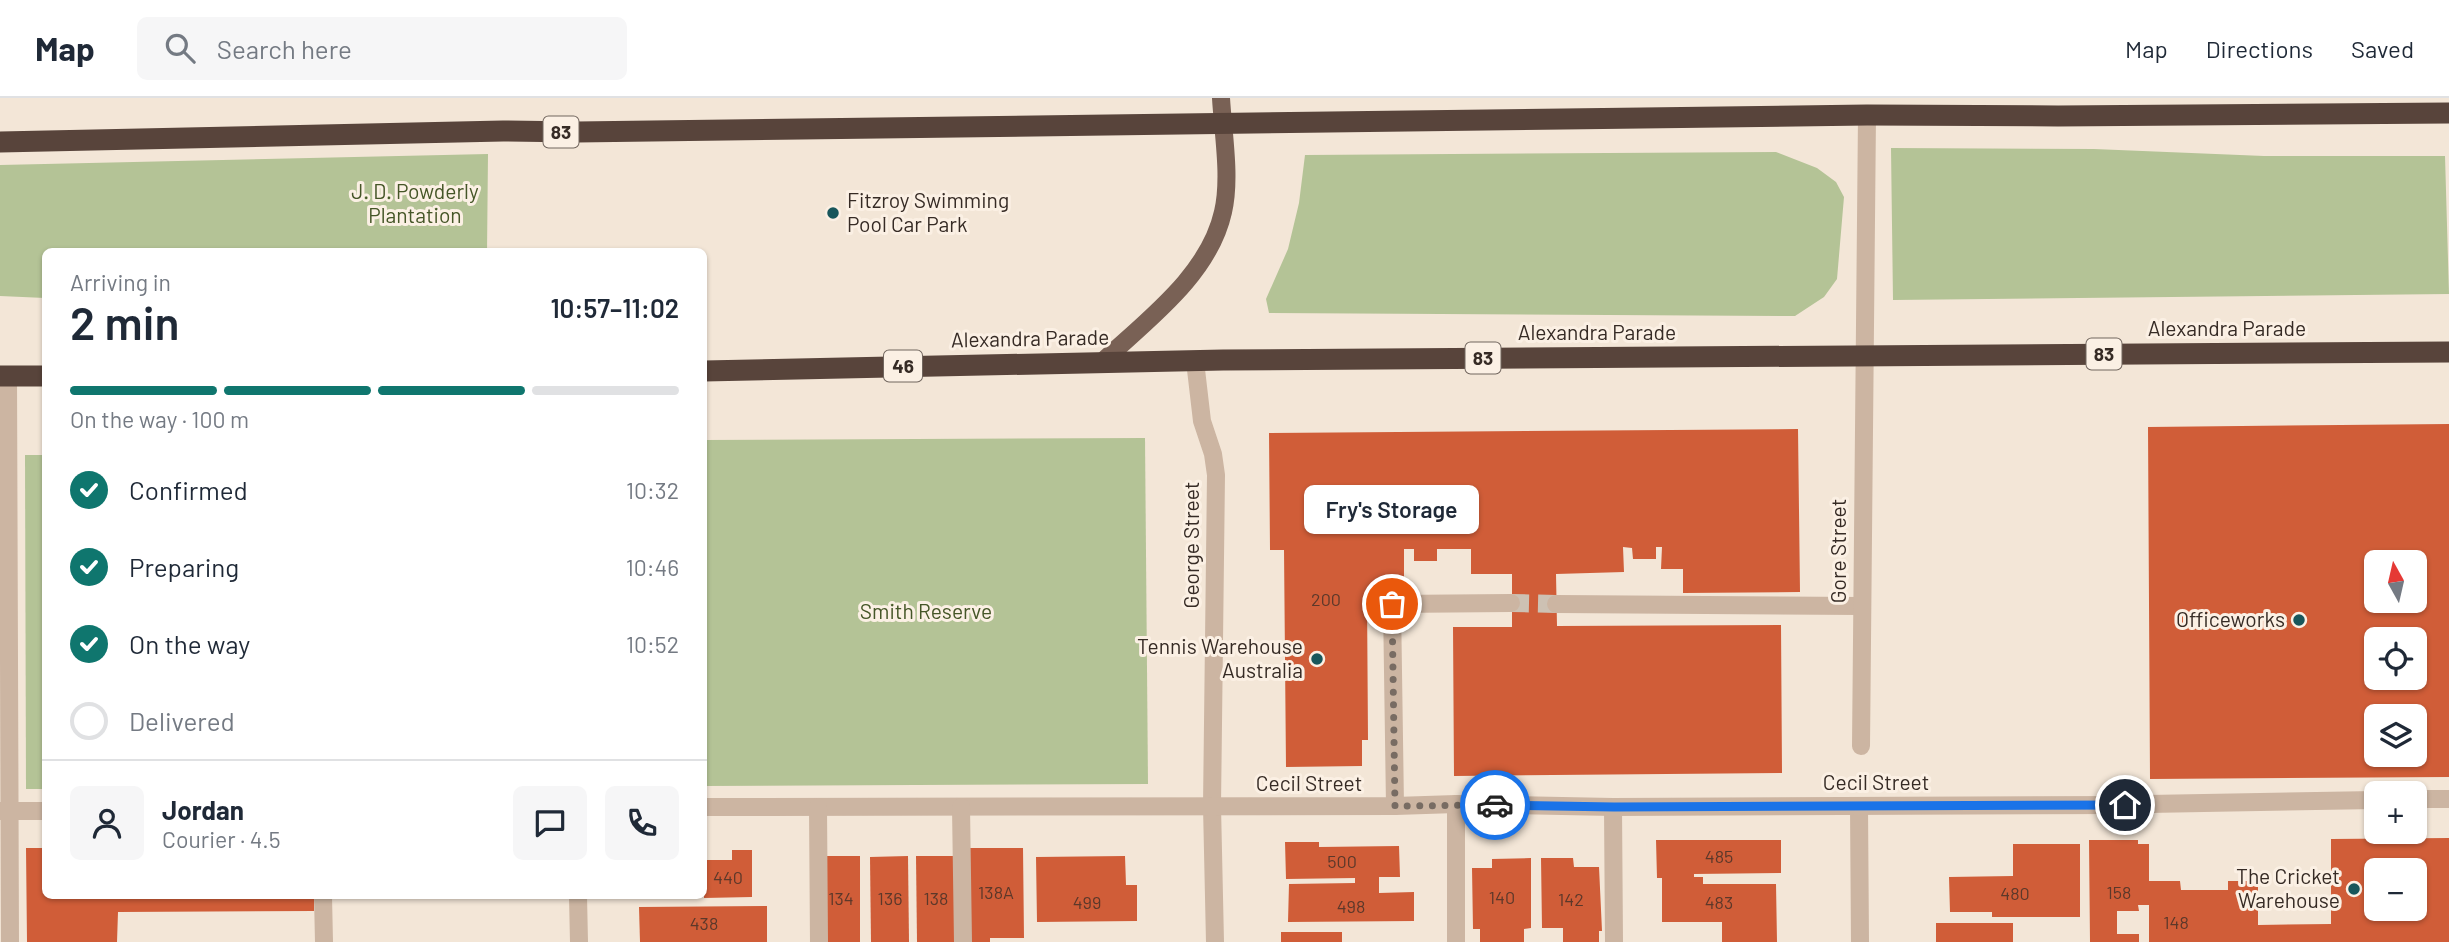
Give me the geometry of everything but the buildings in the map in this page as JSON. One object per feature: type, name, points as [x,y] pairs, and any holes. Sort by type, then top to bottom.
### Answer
[{"type":"highway","name":"83","points":[[0,142],[503,131],[1867,115],[2058,117],[2449,113]]},
{"type":"highway","name":"Alexandra Parade","points":[[707,371],[1102,362],[2449,352]]},
{"type":"highway","points":[[4,376],[42,376]]},
{"type":"main road","points":[[1102,362],[1173,296],[1201,260],[1219,224],[1224,203],[1221,98]]},
{"type":"street","name":"Gore Street","points":[[1861,746],[1867,115]]},
{"type":"street","name":"George Street","points":[[1195,361],[1202,421],[1213,454],[1216,474],[1212,806],[1215,942]]},
{"type":"street","points":[[4,376],[4,629],[10,942]]},
{"type":"street","points":[[1395,806],[1392,604],[1511,603]]},
{"type":"street","points":[[1556,604],[1861,606]]},
{"type":"street","points":[[2427,800],[2449,799]]},
{"type":"street","points":[[2148,804],[2364,800]]},
{"type":"street","points":[[1456,804],[1456,942]]},
{"type":"street","name":"Cecil Street","points":[[707,807],[2125,805]]},
{"type":"street","points":[[1859,806],[1860,942]]},
{"type":"street","points":[[818,807],[819,942]]},
{"type":"street","points":[[961,807],[963,942]]},
{"type":"street","points":[[1614,807],[1614,942]]},
{"type":"street","points":[[6,811],[42,811]]},
{"type":"street","points":[[323,899],[324,942]]},
{"type":"street","points":[[578,899],[579,942]]},
{"type":"green space","points":[[1891,148],[2094,149],[2264,156],[2445,156],[2449,294],[1893,300]]},
{"type":"green space","points":[[1776,152],[1817,168],[1836,182],[1844,197],[1837,279],[1824,297],[1795,316],[1269,313],[1266,299],[1288,249],[1299,203],[1305,155]]},
{"type":"green space","name":"J. D. Powderly Plantation","points":[[488,154],[487,248],[42,248],[42,298],[0,296],[0,165]]},
{"type":"green space","name":"Smith Reserve","points":[[1145,438],[1148,784],[707,786],[707,440]]},
{"type":"green space","points":[[25,455],[42,455],[42,789],[26,789]]},
{"type":"tunnel","points":[[1511,603],[1556,604]]},
{"type":"way so far","points":[[1392,604],[1395,806],[1495,805]]},
{"type":"place","name":"Fitzroy Swimming Pool Car Park","points":[[833,213]]},
{"type":"place","name":"Fry's Storage","points":[[1392,604]]},
{"type":"place","name":"Officeworks","points":[[2299,620]]},
{"type":"place","name":"Tennis Warehouse Australia","points":[[1317,659]]},
{"type":"place","name":"The Cricket Warehouse","points":[[2354,889]]},
{"type":"route","points":[[1495,805],[2125,805]]}]
